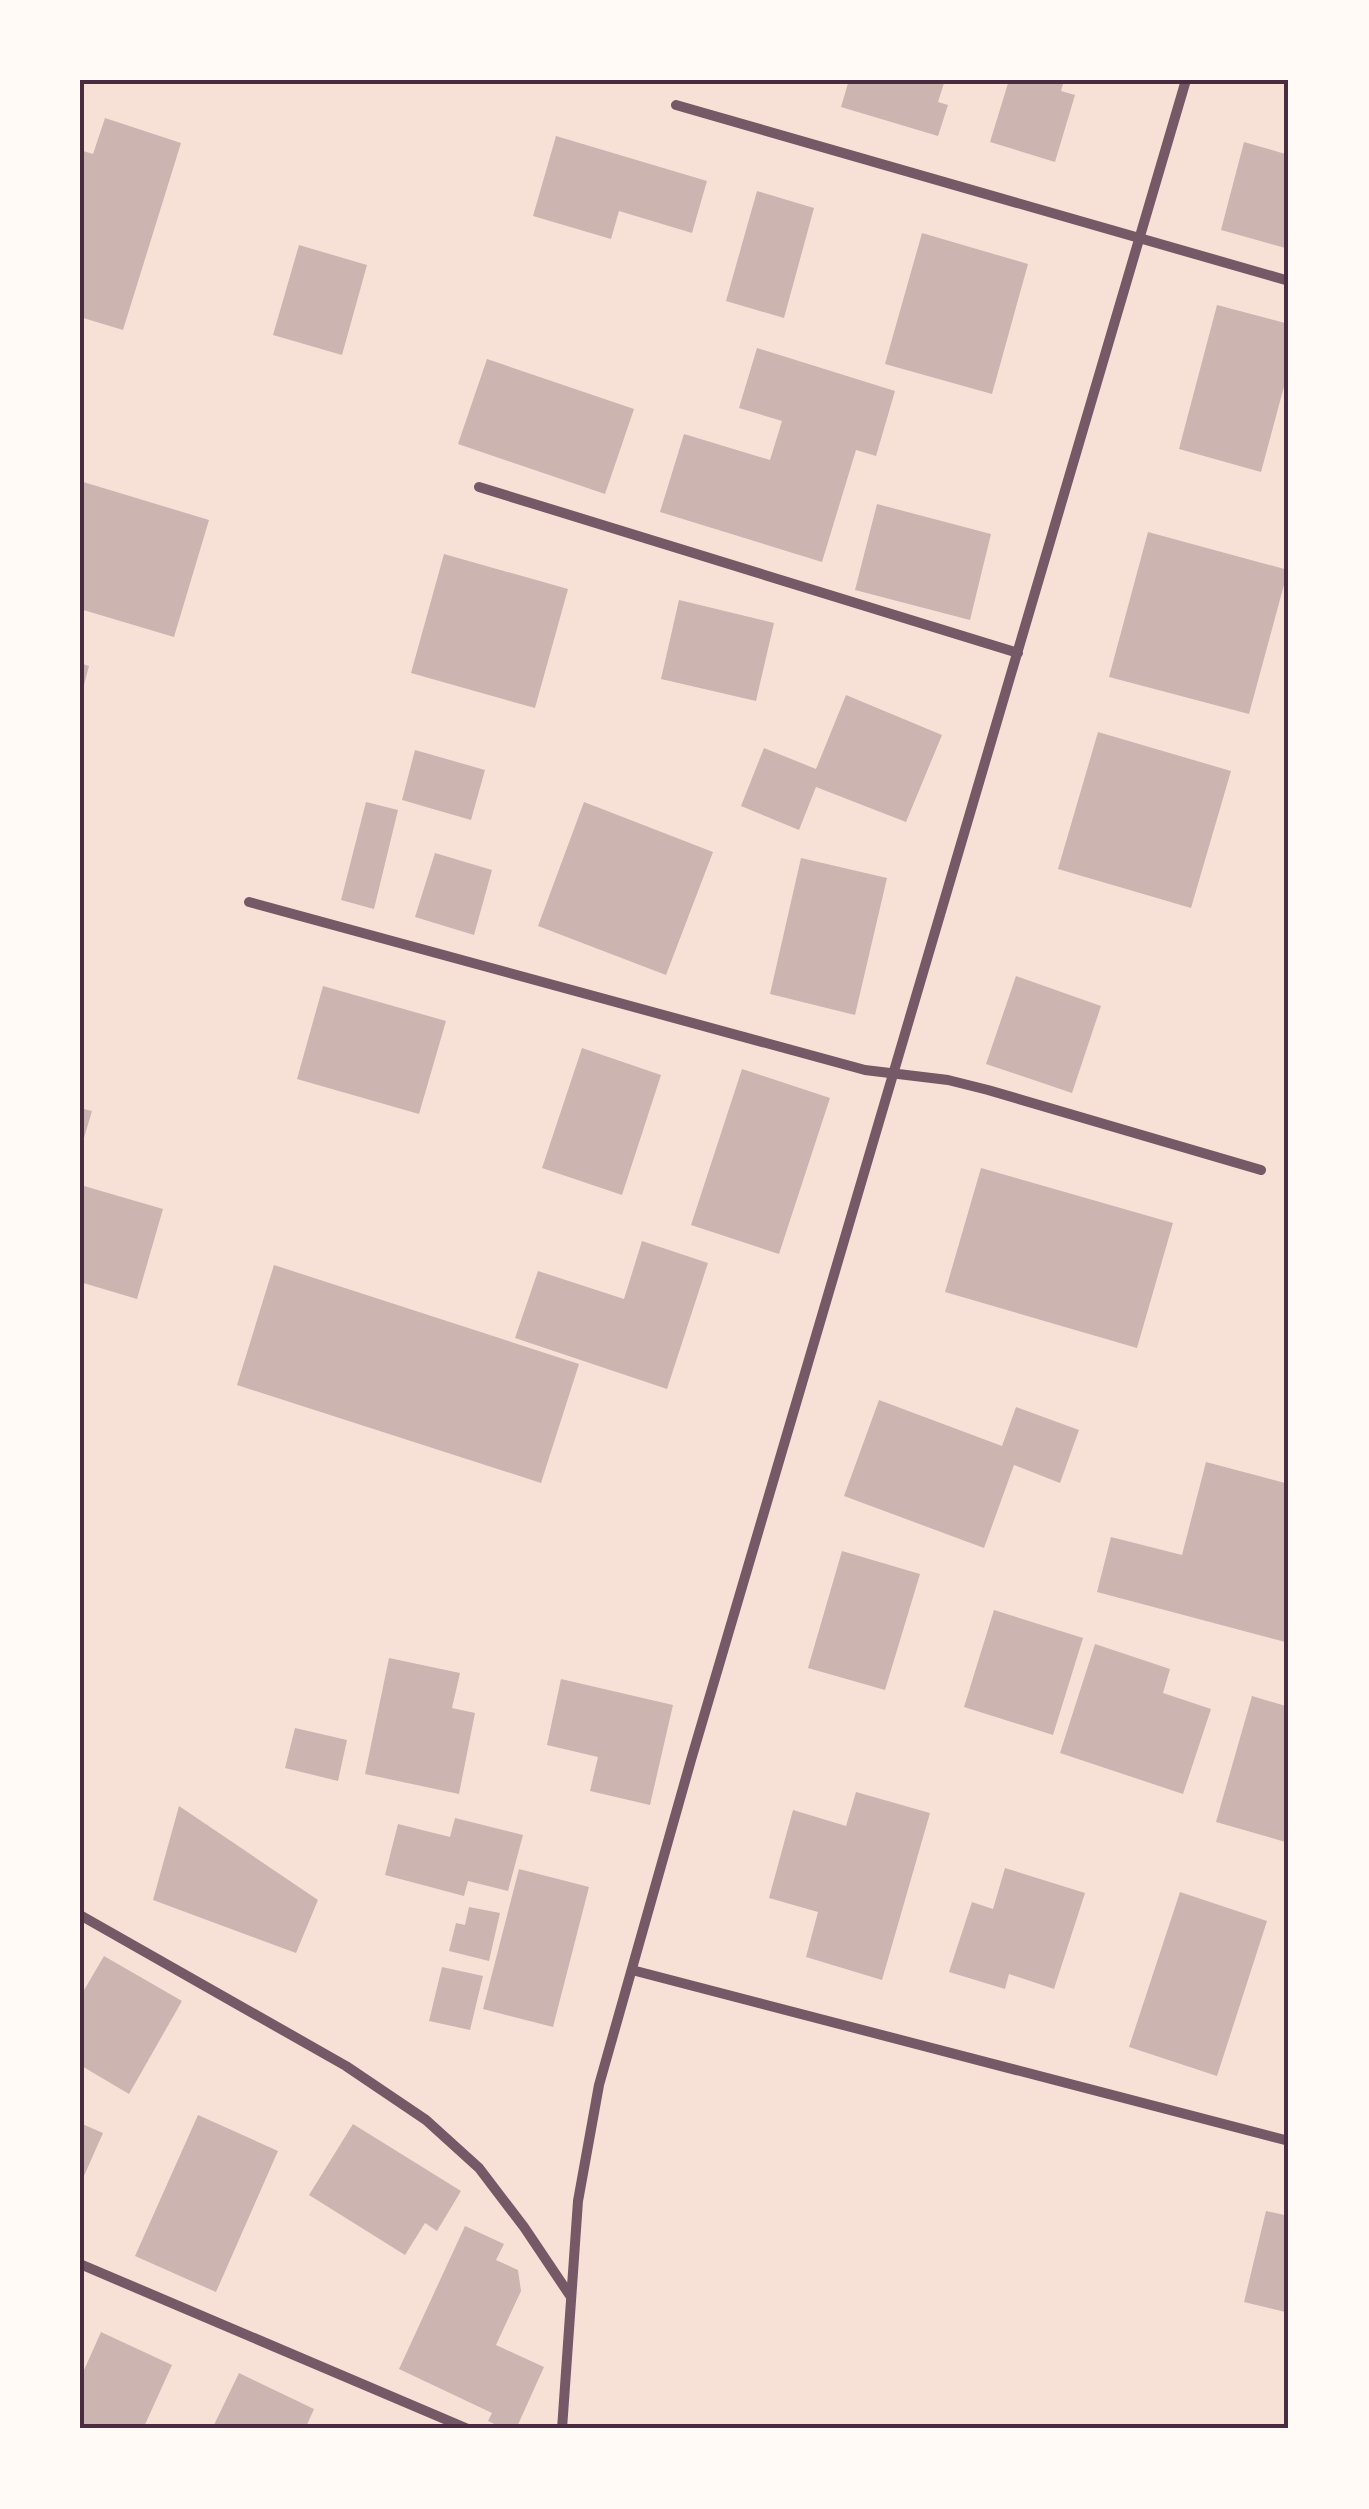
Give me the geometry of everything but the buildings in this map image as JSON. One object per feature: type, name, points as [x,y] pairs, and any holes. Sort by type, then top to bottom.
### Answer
[{"type":"street","points":[[562,2429],[578,2201],[588,2139],[632,1970],[1186,80]]},
{"type":"street","points":[[676,105],[1289,281]]},
{"type":"street","points":[[480,488],[1018,653]]},
{"type":"street","points":[[249,902],[846,1065],[967,1084],[1261,1170]]},
{"type":"street","points":[[80,1915],[346,2066],[426,2120],[478,2168],[572,2298]]},
{"type":"street","points":[[632,1970],[1289,2141]]},
{"type":"street","points":[[80,2264],[468,2429]]}]
